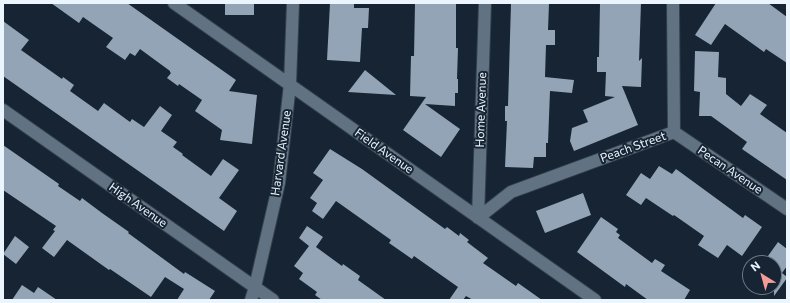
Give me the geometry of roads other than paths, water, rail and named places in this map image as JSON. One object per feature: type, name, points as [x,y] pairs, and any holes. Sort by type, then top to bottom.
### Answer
[{"type":"street","name":"Field Avenue","points":[[174,3],[595,300]]},
{"type":"street","name":"Harvard Avenue","points":[[251,300],[256,287],[279,183],[290,84],[293,3]]},
{"type":"street","name":"Home Avenue","points":[[478,218],[485,3]]},
{"type":"street","name":"Peach Street","points":[[478,218],[510,192],[674,132],[673,3]]},
{"type":"street","name":"High Avenue","points":[[3,110],[274,300]]},
{"type":"street","name":"Pecan Avenue","points":[[674,132],[787,209]]}]
